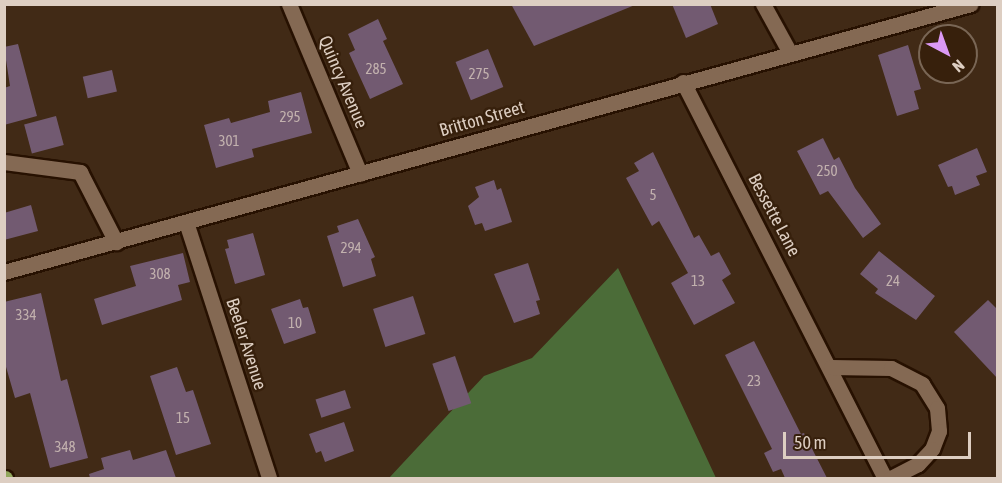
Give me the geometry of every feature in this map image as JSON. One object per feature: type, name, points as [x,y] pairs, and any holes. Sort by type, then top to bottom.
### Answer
[{"type":"street","name":"Quincy Avenue","points":[[290,4],[360,174]]},
{"type":"street","points":[[762,4],[790,53]]},
{"type":"street","name":"Britton Street","points":[[4,272],[971,4]]},
{"type":"street","name":"Bessette Lane","points":[[683,82],[831,367],[885,478]]},
{"type":"street","points":[[4,162],[80,172],[116,242]]},
{"type":"street","name":"Beeler Avenue","points":[[186,222],[269,478]]},
{"type":"street","points":[[831,367],[891,368],[922,384],[937,408],[939,431],[932,449],[918,464],[890,478]]},
{"type":"green space","points":[[618,268],[716,478],[389,478],[484,376],[532,358]]},
{"type":"building","points":[[511,4],[635,4],[635,5],[534,46]]},
{"type":"building","points":[[672,4],[710,4],[718,24],[686,38]]},
{"type":"building","points":[[378,19],[387,39],[383,41],[403,84],[370,99],[349,53],[355,50],[348,34]]},
{"type":"building","points":[[18,44],[37,116],[4,125],[4,88],[10,86],[4,47]]},
{"type":"building","points":[[908,45],[921,89],[914,91],[919,109],[897,116],[878,55]]},
{"type":"building","points":[[488,49],[503,87],[471,100],[456,62]]},
{"type":"building","points":[[112,70],[117,91],[88,98],[83,77]]},
{"type":"building","points":[[301,92],[312,133],[252,149],[254,157],[216,168],[204,125],[229,118],[231,123],[270,112],[268,101]]},
{"type":"building","points":[[56,116],[64,145],[32,154],[24,125]]},
{"type":"building","points":[[823,138],[834,160],[839,157],[855,188],[881,224],[863,238],[828,191],[820,195],[797,151]]},
{"type":"building","points":[[977,148],[987,172],[976,176],[980,185],[955,195],[952,186],[948,187],[938,165]]},
{"type":"building","points":[[653,152],[694,238],[699,235],[711,256],[719,252],[731,274],[722,280],[735,303],[694,325],[671,283],[688,273],[659,221],[652,226],[626,178],[639,171],[634,163]]},
{"type":"building","points":[[494,180],[497,190],[501,188],[512,222],[485,231],[482,223],[475,225],[468,206],[479,197],[475,187]]},
{"type":"building","points":[[31,205],[38,231],[4,240],[4,213]]},
{"type":"building","points":[[358,219],[375,257],[371,259],[376,276],[343,287],[327,236],[339,232],[337,226]]},
{"type":"building","points":[[253,233],[265,275],[235,284],[225,249],[229,248],[227,240]]},
{"type":"building","points":[[879,251],[935,296],[916,320],[875,293],[878,289],[860,274]]},
{"type":"building","points":[[183,253],[190,282],[178,285],[182,300],[102,325],[94,299],[136,286],[130,266]]},
{"type":"building","points":[[528,263],[540,300],[536,301],[540,314],[514,323],[494,274]]},
{"type":"building","points":[[41,293],[61,381],[67,379],[88,458],[50,468],[30,393],[15,398],[4,360],[4,302]]},
{"type":"building","points":[[413,296],[425,334],[385,347],[373,309]]},
{"type":"building","points":[[300,299],[303,308],[308,307],[316,333],[284,344],[271,309]]},
{"type":"building","points":[[988,300],[998,310],[998,379],[954,332]]},
{"type":"building","points":[[754,341],[801,434],[804,433],[827,478],[785,478],[781,469],[773,472],[764,453],[772,449],[725,355]]},
{"type":"building","points":[[455,356],[471,403],[449,411],[432,364]]},
{"type":"building","points":[[177,367],[186,392],[193,390],[211,444],[176,455],[150,376]]},
{"type":"building","points":[[345,390],[351,408],[321,418],[316,400]]},
{"type":"building","points":[[344,422],[354,451],[325,462],[321,451],[316,453],[309,434]]},
{"type":"building","points":[[130,450],[133,460],[166,450],[176,478],[90,478],[89,474],[104,469],[101,458]]}]
